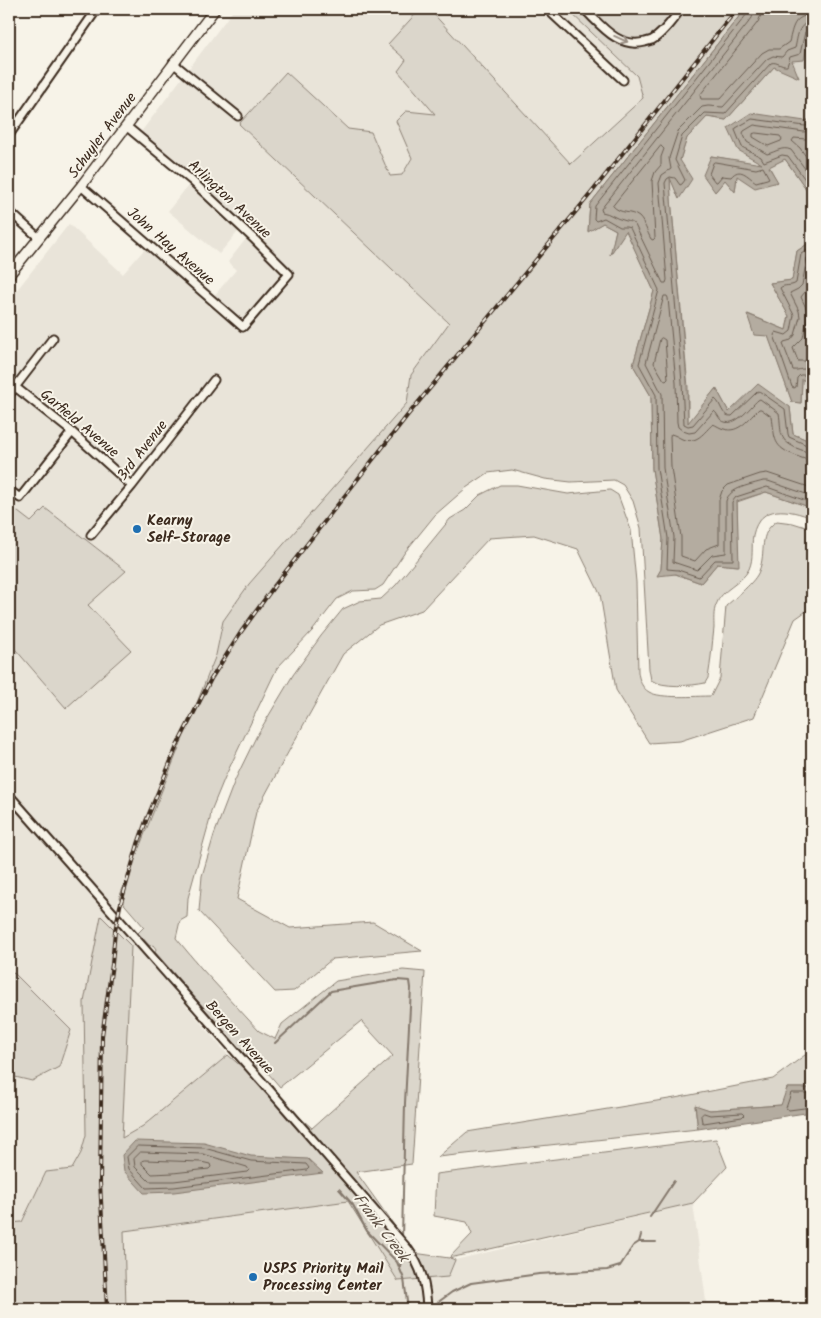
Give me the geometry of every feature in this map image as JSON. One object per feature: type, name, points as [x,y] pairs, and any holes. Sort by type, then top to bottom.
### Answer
[{"type":"main road","name":"Schuyler Avenue","points":[[9,275],[81,186],[215,9]]},
{"type":"street","points":[[9,135],[98,9]]},
{"type":"street","points":[[547,9],[622,80]]},
{"type":"street","points":[[584,9],[620,41],[636,44],[652,40],[681,9]]},
{"type":"street","points":[[174,64],[238,116]]},
{"type":"street","name":"Arlington Avenue","points":[[126,126],[197,186],[289,274],[243,327]]},
{"type":"street","name":"John Hay Avenue","points":[[81,186],[243,327]]},
{"type":"street","points":[[9,211],[39,238]]},
{"type":"street","points":[[9,395],[53,338]]},
{"type":"street","name":"3rd Avenue","points":[[91,535],[132,486],[214,380]]},
{"type":"street","name":"Garfield Avenue","points":[[9,382],[72,432],[132,486]]},
{"type":"street","points":[[9,490],[20,498],[72,432]]},
{"type":"street","name":"Bergen Avenue","points":[[9,795],[408,1249],[421,1272],[427,1309]]},
{"type":"shaded area","points":[[234,9],[420,9],[389,44],[406,60],[398,71],[436,114],[402,175],[390,177],[371,132],[348,130],[286,72],[239,124],[449,323],[411,375],[407,403],[249,584],[223,621],[216,655],[112,917],[228,1055],[130,1138],[83,1168],[46,1172],[22,1222],[9,1223],[9,1077],[32,1081],[71,1030],[9,968],[9,807],[11,805],[9,795],[9,642],[66,708],[88,605],[126,571],[45,508],[31,523],[9,505],[9,300],[69,224],[123,274],[149,244],[213,297],[236,270],[228,262],[249,235],[242,227],[219,254],[168,211],[191,182],[138,136]]},
{"type":"shaded area","points":[[420,9],[429,9],[571,164],[643,98],[637,76],[567,9],[745,9],[590,204],[588,231],[603,223],[616,230],[611,253],[626,230],[654,291],[633,365],[651,396],[652,469],[663,539],[661,569],[701,583],[717,564],[738,566],[737,502],[766,492],[812,508],[812,518],[794,512],[776,511],[762,518],[753,535],[749,569],[742,579],[722,595],[715,608],[711,659],[708,678],[705,683],[677,686],[662,684],[651,680],[641,528],[633,501],[623,485],[614,480],[571,482],[545,479],[512,470],[488,473],[466,488],[435,515],[405,552],[383,585],[375,590],[353,591],[337,599],[313,630],[277,668],[225,777],[211,811],[188,898],[187,917],[180,921],[176,938],[259,1031],[275,1039],[282,1024],[336,981],[403,970],[425,972],[412,1164],[356,1172],[414,1253],[449,1258],[472,1234],[467,1222],[434,1216],[436,1174],[716,1139],[727,1167],[693,1203],[450,1258],[455,1260],[448,1277],[398,1281],[348,1201],[124,1231],[126,1309],[9,1309],[9,1223],[22,1222],[46,1172],[72,1169],[81,1153],[86,1135],[84,1002],[101,916],[131,946],[122,1138],[143,1126],[228,1055],[312,1128],[393,1056],[361,1021],[280,1087],[262,1066],[255,1066],[155,952],[156,949],[153,945],[150,946],[138,933],[144,927],[119,898],[216,655],[223,621],[249,584],[407,403],[411,375],[449,323],[239,124],[286,72],[348,129],[371,132],[390,176],[402,175],[412,158],[396,121],[406,111],[435,114],[398,71],[406,60],[388,44]]},
{"type":"shaded area","points":[[429,9],[567,9],[638,76],[643,98],[571,164]]},
{"type":"shaded area","points":[[812,27],[812,119],[805,121],[763,165],[711,156],[715,192],[725,180],[735,191],[737,176],[777,182],[769,166],[785,159],[812,197],[812,241],[797,251],[792,280],[770,283],[789,316],[786,330],[748,314],[768,335],[792,402],[801,403],[802,379],[812,385],[812,442],[793,434],[790,407],[729,412],[716,388],[688,424],[688,387],[670,176],[679,199],[680,160],[687,138],[707,117],[726,120],[774,67],[792,60]]},
{"type":"shaded area","points":[[500,485],[517,485],[568,494],[610,490],[618,495],[631,530],[636,582],[638,675],[644,688],[654,694],[688,697],[711,696],[720,678],[726,606],[757,575],[767,531],[777,521],[793,523],[812,529],[812,607],[795,619],[754,717],[680,741],[649,743],[616,690],[600,594],[578,549],[534,535],[489,538],[422,610],[379,625],[343,654],[256,812],[237,899],[290,928],[373,922],[422,951],[332,959],[294,991],[275,992],[199,911],[202,876],[214,835],[235,780],[256,737],[293,675],[343,609],[360,601],[381,599],[396,585],[450,519],[465,510],[480,495]]},
{"type":"shaded area","points":[[9,505],[31,522],[45,508],[126,571],[88,605],[131,650],[66,708],[9,642]]},
{"type":"shaded area","points":[[9,968],[71,1030],[59,1067],[32,1081],[9,1077]]},
{"type":"shaded area","points":[[812,1054],[812,1088],[787,1088],[782,1105],[709,1110],[695,1106],[698,1129],[438,1157],[467,1132],[675,1098],[773,1079],[805,1055]]},
{"type":"shaded area","points":[[348,1201],[399,1281],[448,1277],[455,1260],[693,1203],[707,1309],[90,1309],[123,1231]]},
{"type":"water","points":[[745,9],[812,9],[812,27],[804,60],[792,61],[799,78],[774,67],[726,120],[707,117],[687,138],[680,160],[692,179],[679,199],[670,178],[687,382],[688,423],[716,388],[729,412],[758,384],[790,407],[793,434],[812,442],[812,508],[766,492],[737,501],[739,566],[717,564],[701,583],[676,574],[657,576],[661,569],[663,539],[652,469],[651,396],[633,365],[654,291],[626,231],[610,255],[616,230],[603,223],[588,232],[590,204]]},
{"type":"water","points":[[751,113],[805,121],[812,119],[812,197],[785,159],[769,167],[778,182],[755,188],[737,176],[735,192],[725,180],[715,192],[703,175],[711,156],[762,164],[738,150],[728,128]]},
{"type":"water","points":[[812,241],[812,385],[802,379],[801,403],[792,402],[768,336],[754,335],[747,314],[786,330],[789,316],[770,283],[792,280],[797,251]]},
{"type":"water","points":[[787,1088],[812,1088],[812,1112],[698,1129],[695,1105],[710,1110],[781,1105]]},
{"type":"water","points":[[135,1141],[204,1143],[251,1156],[308,1159],[323,1173],[174,1192],[144,1193],[124,1171],[122,1155]]},
{"type":"waterway","points":[[275,1043],[331,991],[397,980],[410,981],[402,1239]]},
{"type":"waterway","points":[[650,1217],[674,1181]]},
{"type":"waterway","name":"Frank Creek","points":[[339,1189],[353,1205],[367,1231],[397,1262],[404,1279],[408,1309]]},
{"type":"waterway","points":[[639,1242],[641,1235]]},
{"type":"waterway","points":[[437,1303],[452,1292],[471,1283],[539,1274],[607,1270],[620,1266],[633,1246],[639,1242],[656,1242]]},
{"type":"waterway","points":[[400,1269],[402,1246]]},
{"type":"railway","points":[[107,1309],[100,1182],[102,1036],[115,931],[120,906],[138,844],[177,746],[211,679],[241,632],[275,585],[407,416],[592,192],[737,9]]},
{"type":"place","name":"Kearny Self-Storage","points":[[137,529]]},
{"type":"place","name":"USPS Priority Mail Processing Center","points":[[253,1277]]}]
